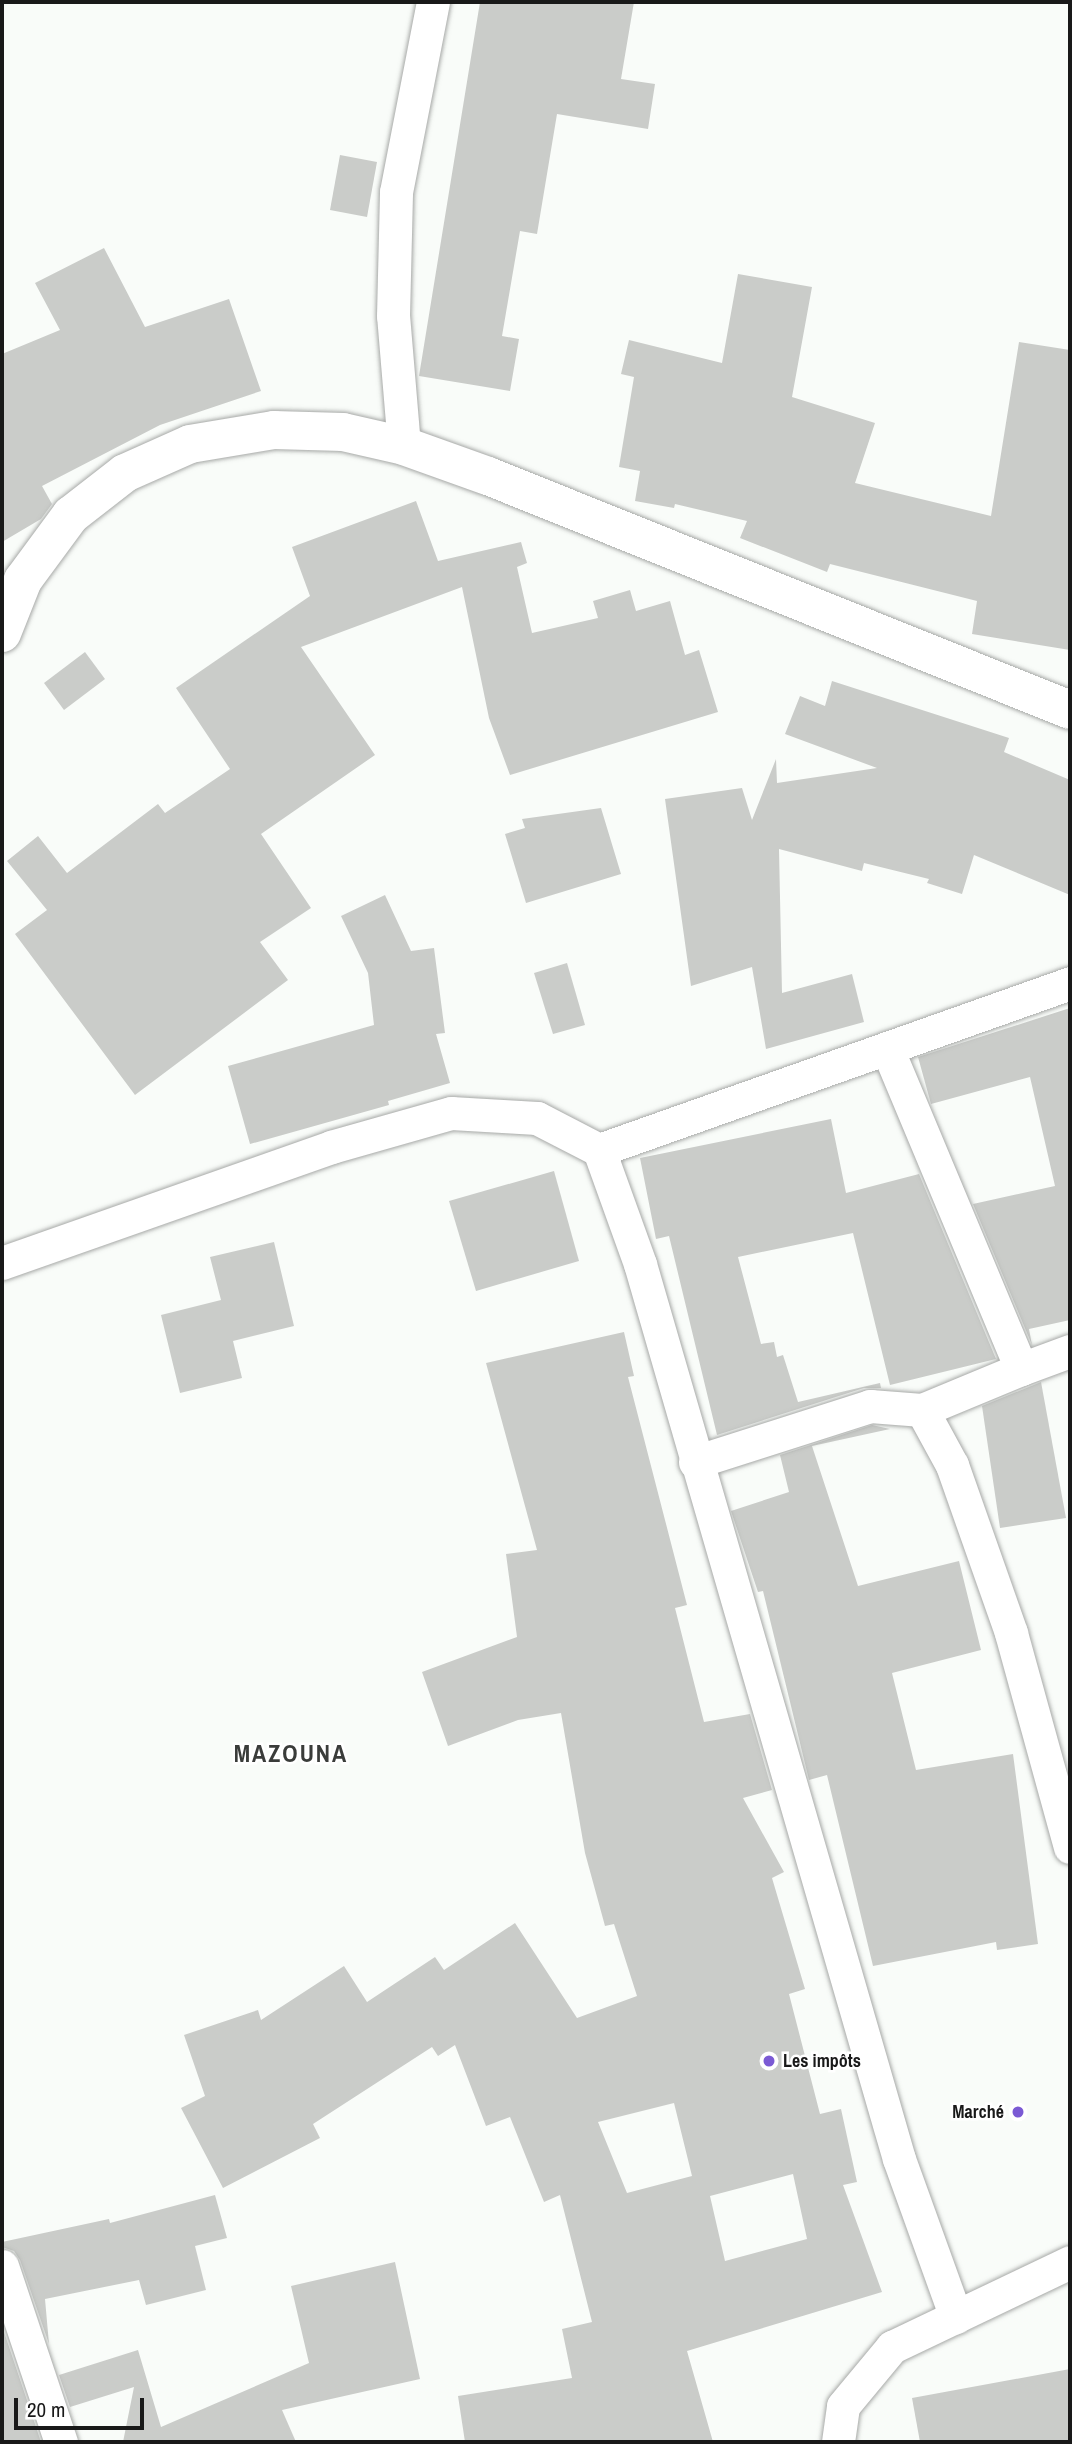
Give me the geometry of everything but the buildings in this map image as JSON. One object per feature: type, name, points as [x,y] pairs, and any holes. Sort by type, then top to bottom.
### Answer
[{"type":"main road","points":[[2,634],[23,580],[71,515],[125,473],[190,444],[274,430],[343,432],[404,446],[720,567],[1070,709]]},
{"type":"street","points":[[404,446],[394,316],[396,192],[433,2]]},
{"type":"street","points":[[599,1150],[1070,983]]},
{"type":"street","points":[[887,1048],[1021,1369]]},
{"type":"street","points":[[2,1263],[331,1147],[451,1113],[537,1118],[599,1150],[640,1264],[695,1462],[899,2159],[957,2316]]},
{"type":"street","points":[[695,1462],[870,1406],[922,1410],[1070,1350]]},
{"type":"street","points":[[922,1410],[952,1465],[1011,1633],[1070,1847]]},
{"type":"street","points":[[838,2442],[843,2406],[892,2347],[1070,2262]]},
{"type":"street","points":[[2,2266],[61,2442]]},
{"type":"place","name":"Les impôts","points":[[769,2061]]},
{"type":"place","name":"Marché","points":[[1018,2112]]},
{"type":"district","name":"MAZOUNA","points":[[291,1754]]}]
